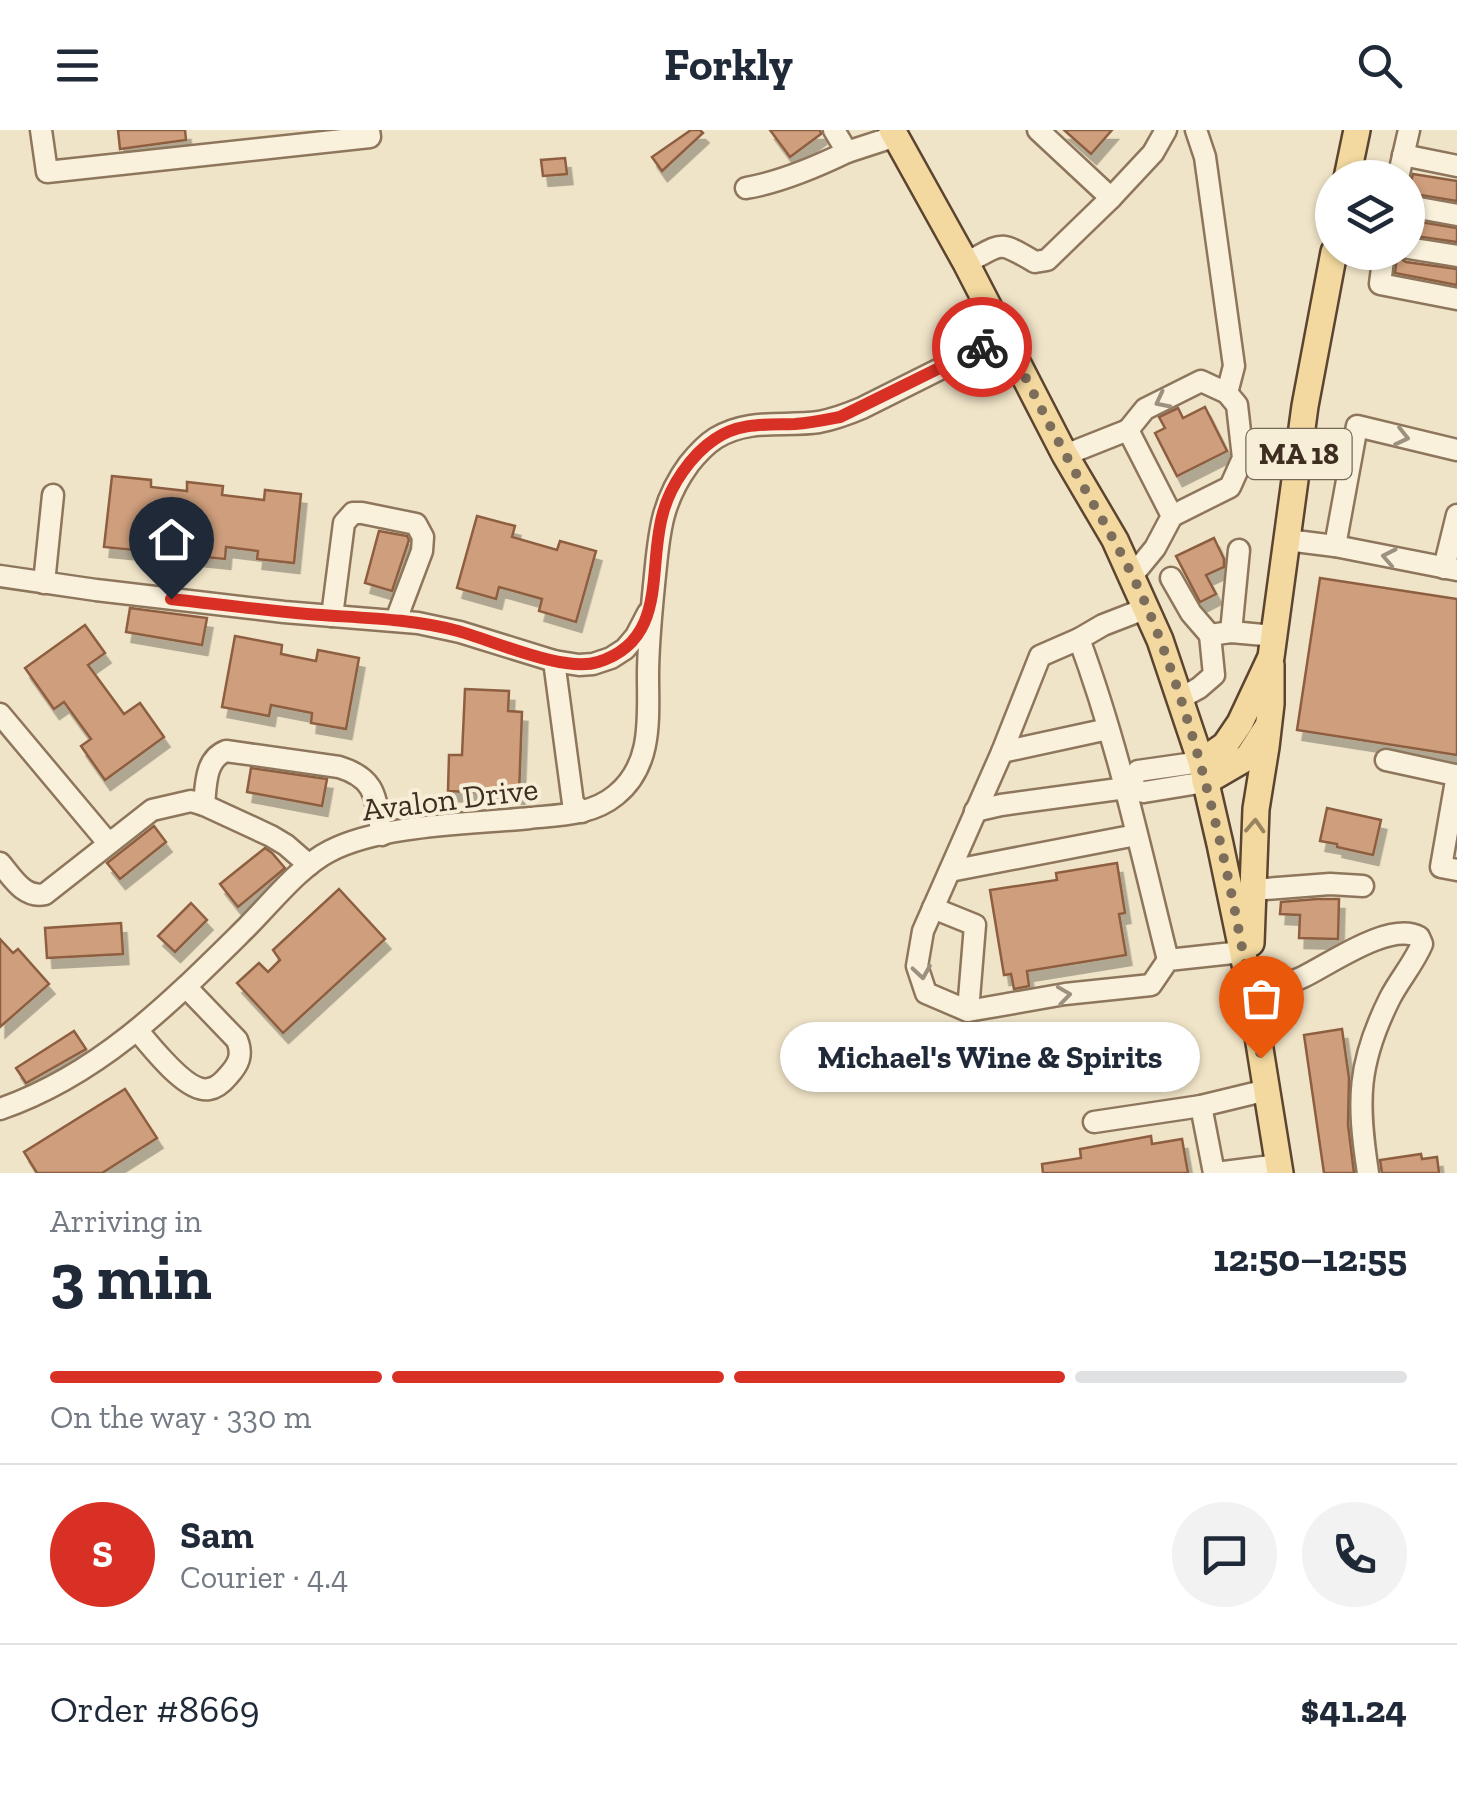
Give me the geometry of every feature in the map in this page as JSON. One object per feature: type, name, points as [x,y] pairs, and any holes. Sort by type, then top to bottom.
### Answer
[{"type":"main road","points":[[1351,160],[1357,130]]},
{"type":"main road","points":[[894,133],[1115,540],[1147,608],[1203,772],[1251,994],[1280,1169]]},
{"type":"main road","name":"MA 18","points":[[1268,725],[1272,647],[1305,406],[1331,270]]},
{"type":"main road","name":"MA 18","points":[[1203,772],[1240,723],[1272,647]]},
{"type":"main road","points":[[1203,772],[1248,757],[1268,725]]},
{"type":"main road","points":[[1251,994],[1256,809],[1268,725]]},
{"type":"street","points":[[40,130],[47,172],[370,137],[369,130]]},
{"type":"street","points":[[834,130],[847,152]]},
{"type":"street","points":[[1038,130],[1111,198]]},
{"type":"street","points":[[966,263],[1006,245],[1035,262],[1046,260],[1153,153],[1166,130]]},
{"type":"street","points":[[1196,130],[1205,157],[1234,366],[1227,393]]},
{"type":"street","points":[[1402,160],[1409,130]]},
{"type":"street","points":[[746,188],[814,168],[894,133]]},
{"type":"street","points":[[1403,156],[1457,166]]},
{"type":"street","points":[[1425,209],[1457,215]]},
{"type":"street","points":[[1425,251],[1457,256]]},
{"type":"street","points":[[1382,270],[1380,284],[1457,299]]},
{"type":"street","name":"Avalon Drive","points":[[0,1110],[84,1070],[137,1030],[310,866],[348,842],[582,812],[617,795],[641,760],[648,736],[652,602],[663,512],[698,453],[735,429],[759,423],[796,424],[840,417],[1004,336]]},
{"type":"street","points":[[1066,455],[1128,430],[1145,409],[1201,381],[1227,393],[1236,405],[1243,458],[1230,487],[1172,516],[1156,548],[1132,576]]},
{"type":"street","points":[[1335,546],[1357,426],[1457,450]]},
{"type":"street","points":[[1128,430],[1172,516]]},
{"type":"street","points":[[44,583],[53,495]]},
{"type":"street","points":[[332,616],[344,524],[353,513],[362,512],[416,524],[423,537],[422,551],[396,620]]},
{"type":"street","points":[[1287,540],[1450,569],[1457,515]]},
{"type":"street","points":[[1180,699],[1214,676],[1221,633],[1237,591],[1240,550]]},
{"type":"street","name":"Avalon Drive","points":[[0,576],[332,616],[396,620],[460,632],[579,665],[611,658],[625,649],[636,636],[652,602]]},
{"type":"street","points":[[1171,578],[1190,613],[1221,633],[1272,647]]},
{"type":"street","points":[[1080,639],[1126,788],[1168,960],[1151,985],[1065,994],[968,1011],[926,993],[917,966],[923,932],[1040,656],[1103,624],[1147,608]]},
{"type":"street","points":[[554,661],[572,803],[582,812]]},
{"type":"street","points":[[0,714],[104,838],[111,840]]},
{"type":"street","points":[[1002,752],[1108,729]]},
{"type":"street","points":[[204,804],[213,760],[226,751],[339,767],[356,772],[368,782],[382,835]]},
{"type":"street","points":[[1386,760],[1456,775],[1441,867],[1457,870]]},
{"type":"street","points":[[976,811],[1126,788],[1138,771],[1203,772]]},
{"type":"street","points":[[0,863],[18,884],[37,896],[45,894],[152,810],[191,801],[286,844],[310,866]]},
{"type":"street","points":[[950,871],[1136,835]]},
{"type":"street","points":[[1252,890],[1330,884],[1362,886]]},
{"type":"street","points":[[934,908],[975,925],[968,1011]]},
{"type":"street","points":[[1251,994],[1280,988],[1362,944],[1405,932],[1419,937],[1422,944],[1390,998],[1363,1070],[1360,1108],[1368,1173]]},
{"type":"street","points":[[1168,960],[1242,952]]},
{"type":"street","points":[[137,1030],[190,1086],[213,1089],[224,1080],[240,1058],[237,1040],[186,987]]},
{"type":"street","points":[[1094,1122],[1202,1106],[1266,1090]]},
{"type":"street","points":[[1202,1106],[1215,1173],[1280,1169]]},
{"type":"building","points":[[118,130],[185,130],[186,140],[120,149]]},
{"type":"building","points":[[691,130],[703,133],[662,171],[652,157]]},
{"type":"building","points":[[770,130],[820,130],[821,134],[790,157]]},
{"type":"building","points":[[1064,130],[1112,130],[1091,154]]},
{"type":"building","points":[[565,158],[567,174],[543,176],[541,160]]},
{"type":"building","points":[[1425,176],[1457,181],[1457,201],[1425,196]]},
{"type":"building","points":[[1425,223],[1457,228],[1457,242],[1425,237]]},
{"type":"building","points":[[1425,265],[1457,269],[1457,285],[1395,273],[1425,270]]},
{"type":"building","points":[[1205,407],[1227,451],[1177,476],[1155,433],[1165,428],[1159,417],[1178,408],[1183,418]]},
{"type":"building","points":[[112,476],[151,480],[151,487],[187,491],[187,482],[223,486],[222,495],[264,500],[265,490],[301,494],[294,563],[257,559],[258,551],[226,547],[225,559],[104,547]]},
{"type":"building","points":[[477,516],[515,526],[512,537],[557,550],[560,541],[596,551],[576,622],[539,611],[542,599],[499,587],[496,599],[457,588]]},
{"type":"building","points":[[379,531],[407,536],[409,540],[392,591],[365,583]]},
{"type":"building","points":[[1214,538],[1224,567],[1206,575],[1216,594],[1200,602],[1176,556]]},
{"type":"building","points":[[1320,578],[1457,599],[1457,755],[1297,730]]},
{"type":"building","points":[[130,608],[207,618],[202,645],[126,632]]},
{"type":"building","points":[[85,625],[105,653],[88,665],[124,714],[140,703],[164,737],[105,780],[81,746],[91,739],[64,702],[54,709],[25,668]]},
{"type":"building","points":[[235,636],[282,645],[281,654],[316,661],[318,650],[359,658],[346,729],[311,723],[312,713],[271,705],[269,716],[222,707]]},
{"type":"building","points":[[465,689],[509,691],[508,711],[522,712],[519,794],[448,791],[449,755],[462,755]]},
{"type":"building","points":[[251,768],[327,779],[322,806],[247,792]]},
{"type":"building","points":[[1327,808],[1381,820],[1373,855],[1320,841]]},
{"type":"building","points":[[154,826],[166,842],[120,879],[107,863]]},
{"type":"building","points":[[265,848],[285,868],[238,907],[220,884]]},
{"type":"building","points":[[1117,863],[1125,913],[1119,914],[1126,955],[1027,971],[1029,986],[1014,989],[1011,974],[1004,975],[990,890],[1057,880],[1056,873]]},
{"type":"building","points":[[339,889],[385,939],[283,1033],[237,983],[259,963],[268,972],[280,960],[273,950]]},
{"type":"building","points":[[1339,899],[1338,939],[1299,938],[1300,915],[1280,914],[1281,902]]},
{"type":"building","points":[[191,903],[207,920],[175,952],[158,936]]},
{"type":"building","points":[[121,923],[123,954],[47,958],[45,928]]},
{"type":"building","points":[[0,939],[13,953],[18,949],[49,984],[0,1027]]},
{"type":"building","points":[[1342,1029],[1354,1173],[1324,1173],[1304,1035]]},
{"type":"building","points":[[74,1031],[86,1049],[26,1083],[16,1068]]},
{"type":"building","points":[[125,1089],[157,1138],[102,1173],[37,1173],[24,1152]]},
{"type":"building","points":[[1151,1136],[1152,1144],[1182,1139],[1188,1173],[1043,1173],[1042,1164],[1081,1158],[1080,1149]]},
{"type":"building","points":[[1421,1154],[1422,1159],[1437,1157],[1439,1173],[1382,1173],[1380,1160]]},
{"type":"way so far","points":[[982,347],[1004,336],[1115,540],[1160,640],[1201,762],[1261,1058]]},
{"type":"place","name":"Michael's Wine & Spirits","points":[[1261,1058]]},
{"type":"route","points":[[171,599],[418,622],[554,661],[593,664],[625,649],[644,623],[652,602],[658,538],[668,498],[698,453],[715,439],[759,423],[796,424],[840,417],[982,347]]}]
